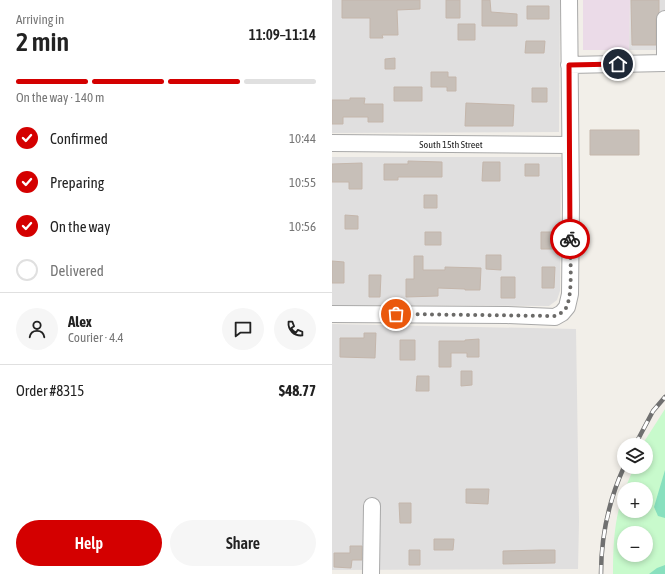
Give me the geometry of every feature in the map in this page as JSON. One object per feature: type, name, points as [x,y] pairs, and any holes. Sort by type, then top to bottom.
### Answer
[{"type":"street","points":[[332,314],[555,316],[567,307],[570,294],[569,0]]},
{"type":"street","points":[[569,65],[665,63],[665,19]]},
{"type":"street","name":"South 15th Street","points":[[332,143],[570,145]]},
{"type":"street","points":[[372,506],[372,574]]},
{"type":"shaded area","points":[[332,0],[560,0],[559,132],[332,133]]},
{"type":"shaded area","points":[[583,0],[630,0],[629,50],[583,50]]},
{"type":"shaded area","points":[[630,0],[665,0],[665,50],[629,50]]},
{"type":"shaded area","points":[[332,157],[561,157],[560,291],[557,300],[549,306],[332,305]]},
{"type":"shaded area","points":[[332,324],[576,329],[579,522],[578,569],[332,570]]},
{"type":"green space","points":[[665,409],[665,574],[613,574],[617,517],[653,518],[653,482],[628,482],[631,474],[653,474],[653,438],[646,438]]},
{"type":"green space","points":[[665,470],[665,518],[658,516],[654,507]]},
{"type":"green space","points":[[665,565],[665,574],[649,574],[657,568]]},
{"type":"building","points":[[342,0],[420,0],[420,9],[397,10],[398,35],[382,35],[383,38],[370,38],[370,18],[342,18]]},
{"type":"building","points":[[446,0],[460,0],[460,18],[446,18]]},
{"type":"building","points":[[482,0],[490,0],[491,12],[517,14],[517,26],[482,26]]},
{"type":"building","points":[[631,0],[659,0],[659,12],[656,19],[656,45],[632,45]]},
{"type":"building","points":[[527,6],[549,6],[549,19],[527,19]]},
{"type":"building","points":[[458,24],[475,24],[475,40],[458,40]]},
{"type":"building","points":[[526,41],[545,41],[544,53],[525,53]]},
{"type":"building","points":[[395,58],[395,69],[385,69],[385,59]]},
{"type":"building","points":[[431,72],[448,72],[448,77],[456,77],[456,91],[447,91],[447,87],[431,87]]},
{"type":"building","points":[[394,87],[422,87],[422,101],[394,101]]},
{"type":"building","points":[[532,88],[547,88],[547,102],[532,102]]},
{"type":"building","points":[[350,98],[365,98],[364,104],[383,104],[383,122],[368,122],[368,117],[343,117],[343,124],[332,124],[332,100],[350,100]]},
{"type":"building","points":[[466,103],[514,105],[513,126],[465,126]]},
{"type":"building","points":[[590,130],[639,130],[639,155],[590,155]]},
{"type":"building","points":[[408,161],[442,162],[442,177],[398,177],[398,180],[384,180],[384,164],[408,164]]},
{"type":"building","points":[[483,162],[500,162],[500,181],[482,181]]},
{"type":"building","points":[[362,163],[362,189],[349,189],[349,182],[332,182],[332,164]]},
{"type":"building","points":[[525,164],[539,164],[539,176],[525,176]]},
{"type":"building","points":[[424,195],[437,195],[437,208],[424,208]]},
{"type":"building","points":[[345,215],[358,216],[358,229],[345,229]]},
{"type":"building","points":[[425,232],[441,232],[441,245],[425,245]]},
{"type":"building","points":[[541,232],[556,232],[556,249],[541,249]]},
{"type":"building","points":[[486,255],[501,255],[501,270],[486,269]]},
{"type":"building","points":[[414,256],[423,256],[423,270],[445,270],[445,267],[481,268],[480,290],[438,288],[438,296],[406,297],[406,279],[414,279]]},
{"type":"building","points":[[332,261],[344,262],[344,283],[332,283]]},
{"type":"building","points":[[542,267],[555,267],[554,288],[542,288]]},
{"type":"building","points":[[369,275],[381,275],[380,297],[369,297]]},
{"type":"building","points":[[501,277],[515,277],[515,298],[501,298]]},
{"type":"building","points":[[364,333],[376,333],[375,358],[340,357],[340,338],[364,338]]},
{"type":"building","points":[[479,339],[479,357],[467,357],[467,353],[451,353],[451,367],[439,367],[439,341],[465,341]]},
{"type":"building","points":[[400,340],[415,340],[415,360],[400,360]]},
{"type":"building","points":[[461,371],[472,371],[472,385],[461,386]]},
{"type":"building","points":[[417,376],[429,376],[429,391],[416,391]]},
{"type":"building","points":[[466,489],[489,489],[488,504],[466,503]]},
{"type":"building","points":[[399,503],[411,503],[411,523],[400,523]]},
{"type":"building","points":[[434,539],[454,539],[453,550],[434,550]]},
{"type":"building","points":[[350,546],[362,546],[362,560],[352,560],[351,568],[334,567],[334,553],[350,553]]},
{"type":"building","points":[[409,550],[420,550],[420,565],[409,565]]},
{"type":"building","points":[[555,550],[555,563],[503,564],[503,551]]},
{"type":"railway","points":[[639,438],[653,411],[665,397]]},
{"type":"railway","points":[[601,574],[604,533],[610,506],[621,474]]},
{"type":"way so far","points":[[396,314],[555,316],[567,307],[570,294],[570,239]]},
{"type":"route","points":[[570,239],[569,65],[618,64]]}]
